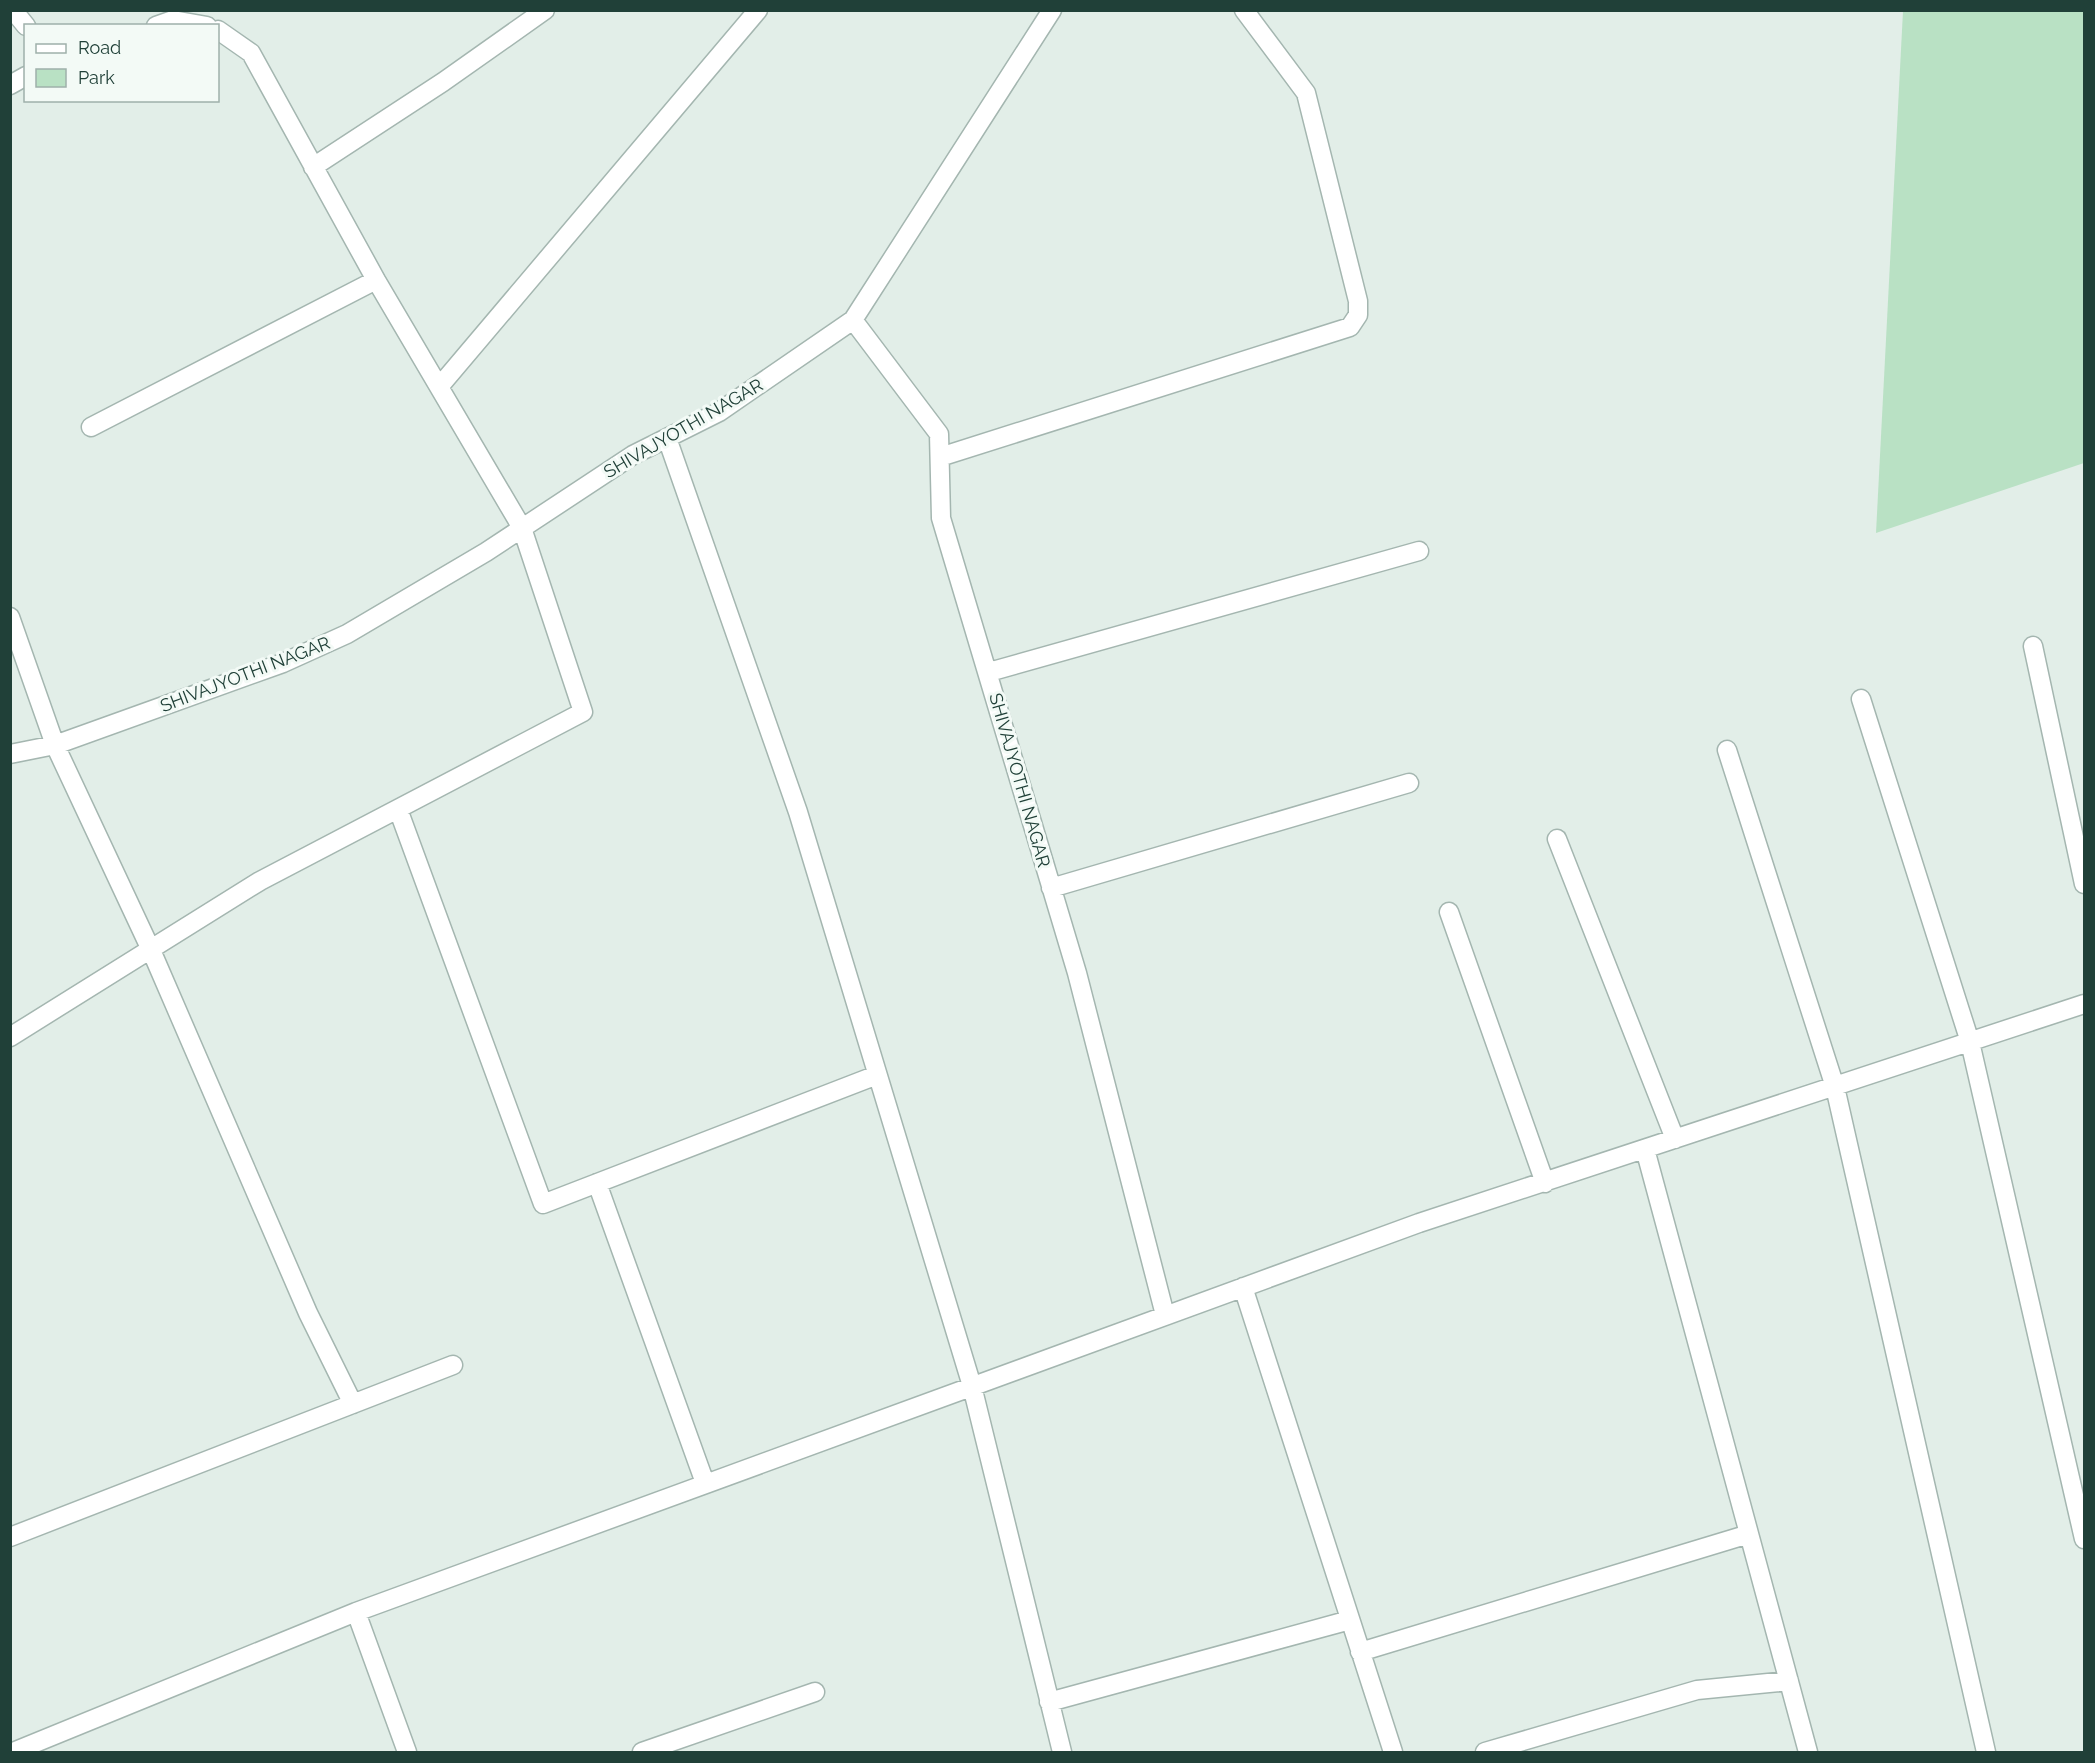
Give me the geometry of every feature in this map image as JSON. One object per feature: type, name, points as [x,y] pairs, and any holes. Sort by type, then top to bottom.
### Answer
[{"type":"street","points":[[13,10],[24,24]]},
{"type":"street","points":[[313,167],[443,82],[545,10]]},
{"type":"street","points":[[439,387],[758,10]]},
{"type":"street","points":[[853,320],[1052,10]]},
{"type":"street","points":[[940,458],[1350,327],[1358,315],[1358,301],[1306,93],[1244,10]]},
{"type":"street","points":[[162,24],[173,20],[196,24]]},
{"type":"street","points":[[10,1037],[260,881],[582,712],[522,528],[376,280],[251,53],[219,31]]},
{"type":"street","points":[[10,85],[24,77]]},
{"type":"street","points":[[90,427],[376,280]]},
{"type":"street","name":"SHIVAJYOTHI NAGAR","points":[[10,753],[55,745],[282,663],[347,634],[522,528],[633,455],[719,412],[853,320],[939,434],[941,518],[989,672],[1099,1054],[1166,1315]]},
{"type":"street","points":[[667,438],[798,812],[972,1386],[1062,1752]]},
{"type":"street","points":[[989,672],[1419,551]]},
{"type":"street","points":[[10,616],[55,745],[151,950],[308,1313],[353,1404]]},
{"type":"street","points":[[2032,646],[2085,884]]},
{"type":"street","points":[[1861,699],[1970,1042],[2085,1539]]},
{"type":"street","points":[[1727,750],[1835,1087],[1986,1752]]},
{"type":"street","points":[[1051,888],[1409,783]]},
{"type":"street","points":[[398,808],[543,1204],[877,1075]]},
{"type":"street","points":[[1557,839],[1675,1139]]},
{"type":"street","points":[[1449,912],[1545,1183]]},
{"type":"street","points":[[13,1752],[356,1612],[1419,1223],[2085,1004]]},
{"type":"street","points":[[1645,1149],[1808,1752]]},
{"type":"street","points":[[597,1183],[705,1483]]},
{"type":"street","points":[[1244,1287],[1393,1752]]},
{"type":"street","points":[[10,1537],[453,1365]]},
{"type":"street","points":[[1360,1652],[1749,1534]]},
{"type":"street","points":[[356,1612],[407,1752]]},
{"type":"street","points":[[1049,1702],[1350,1620]]},
{"type":"street","points":[[1485,1752],[1697,1690],[1789,1681]]},
{"type":"street","points":[[642,1752],[814,1692]]},
{"type":"green space","points":[[1903,11],[2084,11],[2084,463],[1876,533]]}]
